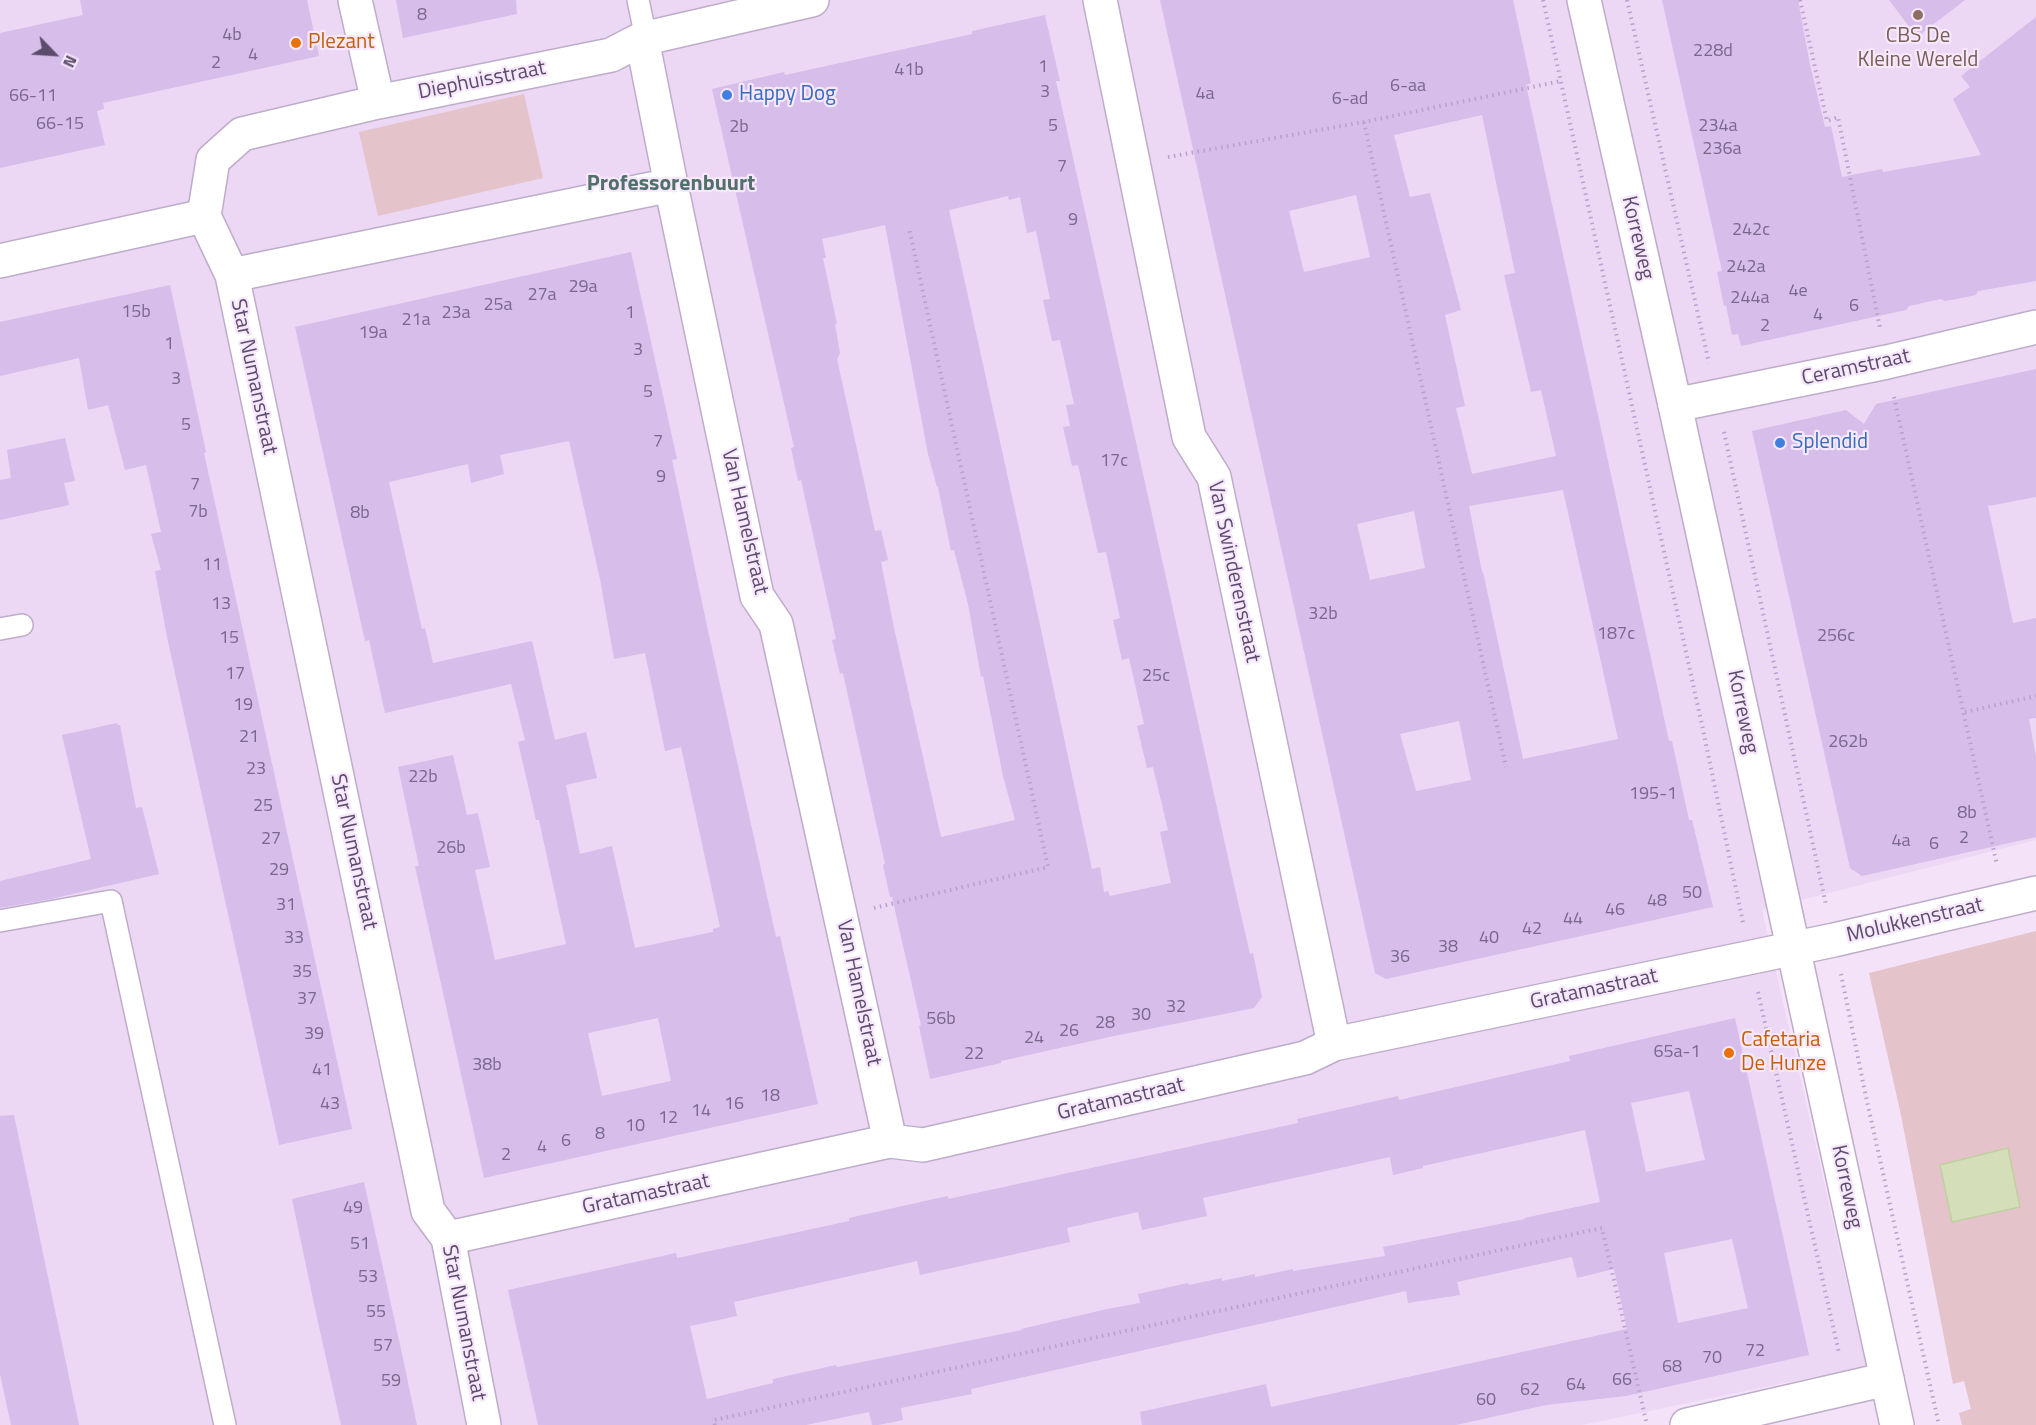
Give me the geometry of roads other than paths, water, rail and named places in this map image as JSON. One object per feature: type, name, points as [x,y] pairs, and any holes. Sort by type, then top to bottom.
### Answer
[{"type":"street","points":[[355,0],[378,102]]},
{"type":"street","name":"Diephuisstraat","points":[[204,216],[213,160],[242,134],[378,102],[611,55],[644,38],[812,0]]},
{"type":"street","name":"Van Swinderenstraat","points":[[1100,0],[1190,437],[1214,477],[1334,1044]]},
{"type":"street","name":"Korreweg","points":[[1584,0],[1675,405],[1897,1425]]},
{"type":"street","name":"Van Hamelstraat","points":[[644,38],[671,185],[758,596],[776,624],[890,1142]]},
{"type":"street","points":[[0,261],[204,216],[232,275],[671,185]]},
{"type":"street","name":"Star Numanstraat","points":[[232,275],[428,1211],[448,1238],[484,1425]]},
{"type":"street","name":"Ceramstraat","points":[[1675,405],[1887,362],[2036,327]]},
{"type":"street","name":"Molukkenstraat","points":[[1793,948],[2020,897]]},
{"type":"street","name":"Gratamastraat","points":[[448,1238],[890,1142],[923,1145],[1305,1058],[1334,1044],[1793,948]]},
{"type":"street","points":[[1687,1425],[1887,1379]]},
{"type":"lane","points":[[638,0],[644,38]]},
{"type":"lane","points":[[0,629],[21,625]]},
{"type":"lane","points":[[0,921],[111,902],[225,1425]]},
{"type":"place","name":"CBS De Kleine Wereld","points":[[1918,15]]},
{"type":"place","name":"Plezant","points":[[296,43]]},
{"type":"place","name":"Happy Dog","points":[[727,95]]},
{"type":"place","name":"Splendid","points":[[1780,443]]},
{"type":"place","name":"Cafetaria De Hunze","points":[[1729,1053]]},
{"type":"district","name":"Professorenbuurt","points":[[671,185]]}]
